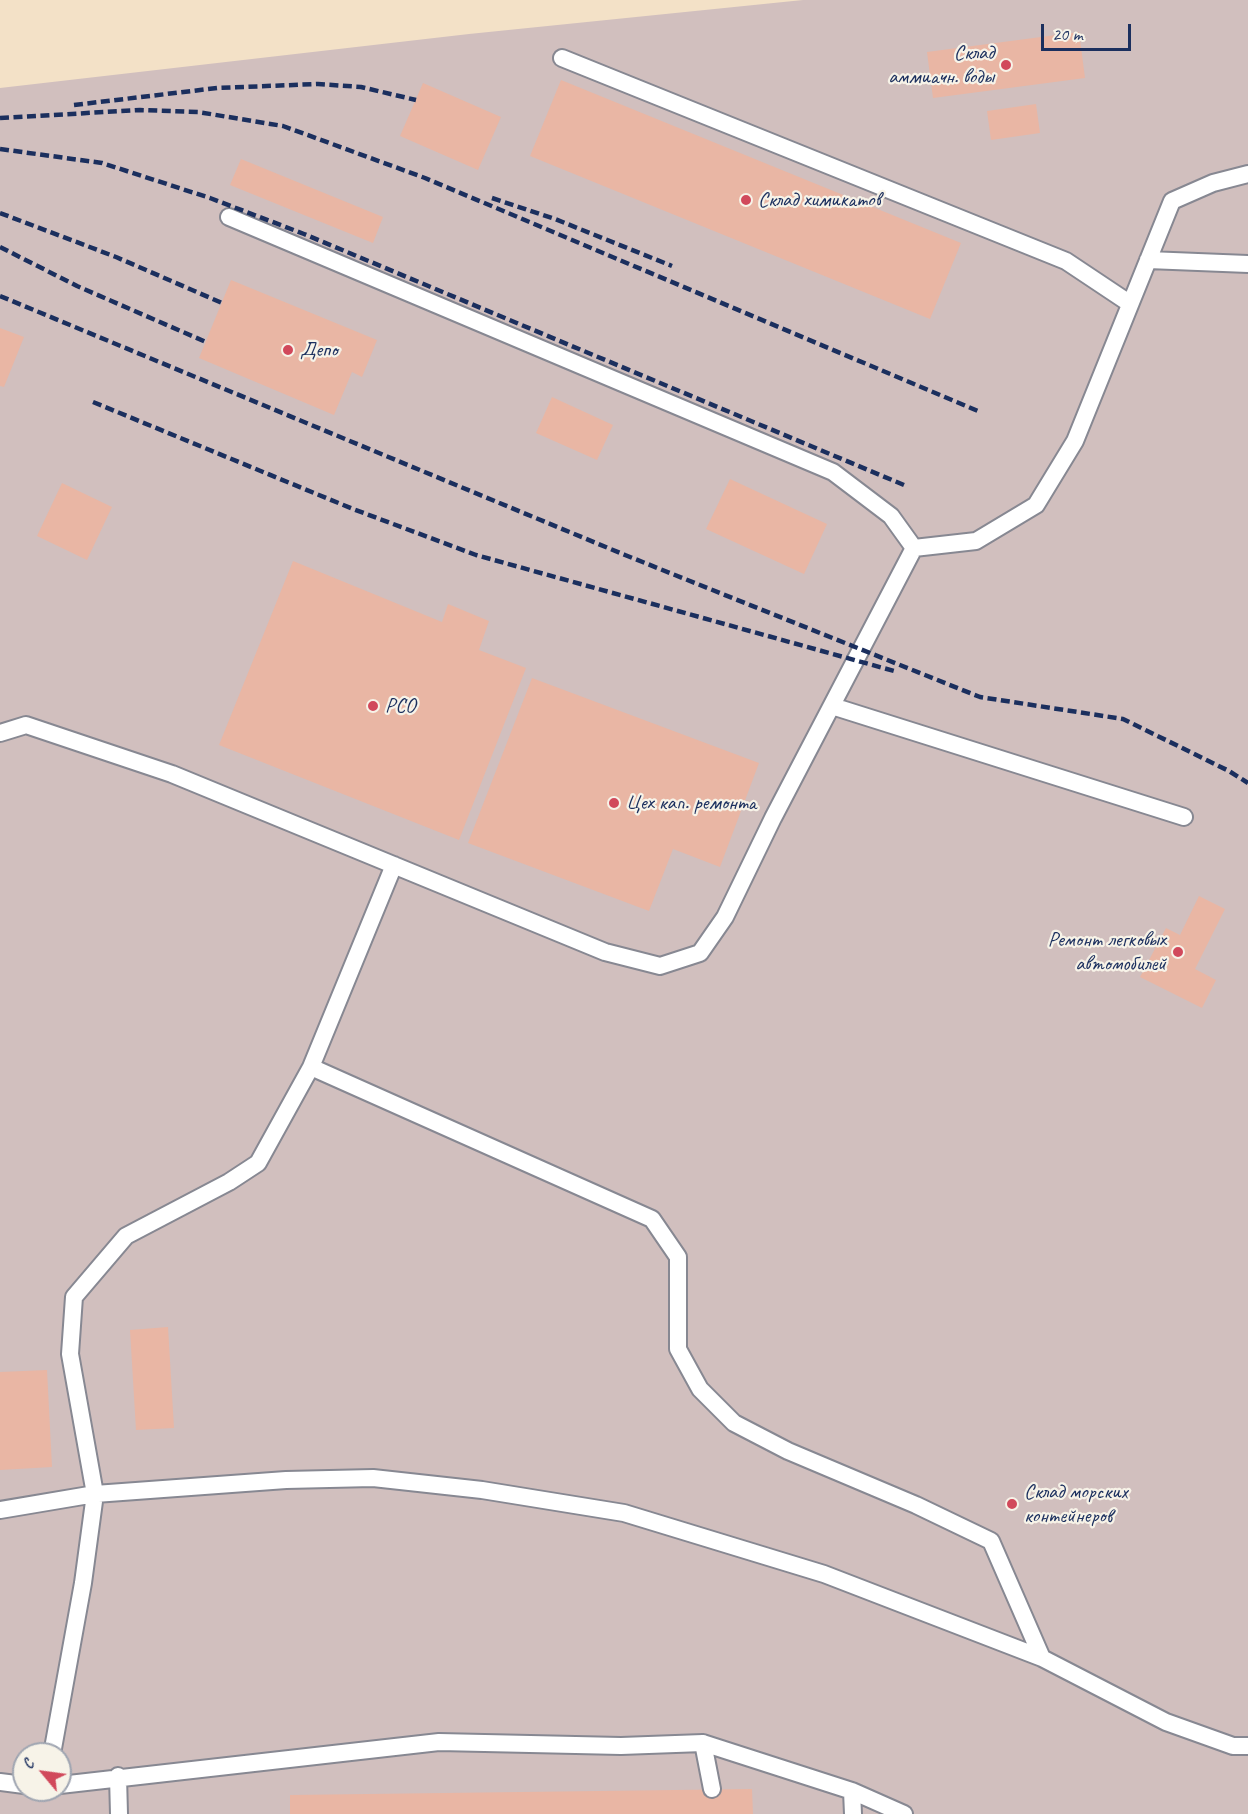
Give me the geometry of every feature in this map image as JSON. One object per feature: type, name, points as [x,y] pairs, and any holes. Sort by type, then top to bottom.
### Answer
[{"type":"lane","points":[[562,58],[1066,261],[1129,303]]},
{"type":"lane","points":[[914,548],[976,541],[1035,505],[1075,441],[1172,201],[1213,183],[1248,174]]},
{"type":"lane","points":[[229,217],[833,472],[891,516],[914,548]]},
{"type":"lane","points":[[1148,260],[1248,264]]},
{"type":"lane","points":[[0,733],[26,725],[172,774],[605,952],[660,966],[700,953],[725,917],[773,818],[914,548]]},
{"type":"lane","points":[[832,706],[1184,817]]},
{"type":"lane","points":[[54,1742],[84,1583],[95,1494],[70,1354],[74,1297],[126,1236],[230,1182],[258,1164],[311,1067],[394,865]]},
{"type":"lane","points":[[311,1067],[652,1219],[678,1257],[678,1349],[700,1389],[734,1423],[788,1451],[916,1505],[991,1541],[1042,1658]]},
{"type":"lane","points":[[0,1510],[95,1494],[286,1480],[373,1478],[482,1490],[624,1513],[824,1574],[1042,1658],[1166,1722],[1233,1746],[1248,1746]]},
{"type":"lane","points":[[72,1783],[118,1776],[439,1742],[621,1746],[703,1743],[852,1791],[904,1814]]},
{"type":"lane","points":[[703,1743],[712,1790]]},
{"type":"lane","points":[[118,1776],[119,1814]]},
{"type":"lane","points":[[852,1791],[854,1814]]},
{"type":"shaded area","points":[[803,0],[1248,0],[1248,1814],[0,1814],[0,88],[469,34]]},
{"type":"building","name":"Склад аммиачн. воды","points":[[1079,32],[1085,78],[933,98],[927,52]]},
{"type":"building","name":"Склад химикатов","points":[[561,80],[961,243],[930,319],[530,156]]},
{"type":"building","points":[[423,83],[501,117],[478,170],[400,136]]},
{"type":"building","points":[[1036,104],[1040,133],[991,140],[987,111]]},
{"type":"building","points":[[241,159],[383,217],[373,243],[230,185]]},
{"type":"building","name":"Депо","points":[[231,280],[377,340],[362,377],[352,372],[334,415],[199,358]]},
{"type":"building","points":[[0,328],[24,337],[4,387],[0,386]]},
{"type":"building","points":[[552,397],[613,425],[597,460],[536,433]]},
{"type":"building","points":[[730,479],[827,524],[804,574],[706,529]]},
{"type":"building","points":[[62,483],[112,507],[87,560],[37,536]]},
{"type":"building","name":"РСО","points":[[293,561],[442,622],[448,604],[489,621],[479,650],[526,668],[459,840],[219,745]]},
{"type":"building","name":"Цех кап. ремонта","points":[[532,678],[759,763],[720,867],[673,849],[649,911],[468,843]]},
{"type":"building","name":"Ремонт легковых автомобилей","points":[[1199,896],[1225,909],[1195,969],[1216,980],[1202,1008],[1140,977],[1166,928],[1180,935]]},
{"type":"building","points":[[168,1327],[174,1428],[136,1430],[130,1330]]},
{"type":"building","points":[[47,1370],[52,1467],[0,1470],[0,1372]]},
{"type":"building","points":[[752,1789],[753,1814],[290,1814],[290,1795]]},
{"type":"railway","points":[[74,105],[217,88],[318,84],[361,87],[416,100]]},
{"type":"railway","points":[[0,118],[140,110],[198,112],[283,126],[425,178],[978,411]]},
{"type":"railway","points":[[0,149],[102,163],[210,198],[304,234],[904,485]]},
{"type":"railway","points":[[492,198],[555,219],[672,266]]},
{"type":"railway","points":[[0,213],[116,257],[222,303]]},
{"type":"railway","points":[[0,247],[77,286],[206,342]]},
{"type":"railway","points":[[0,296],[625,555],[980,697],[1123,719],[1229,771],[1248,783]]},
{"type":"railway","points":[[93,402],[353,509],[476,555],[894,671]]},
{"type":"place","name":"Склад аммиачн. воды","points":[[1006,65]]},
{"type":"place","name":"Склад химикатов","points":[[746,200]]},
{"type":"place","name":"Депо","points":[[288,350]]},
{"type":"place","name":"РСО","points":[[373,706]]},
{"type":"place","name":"Цех кап. ремонта","points":[[614,803]]},
{"type":"place","name":"Ремонт легковых автомобилей","points":[[1178,952]]},
{"type":"place","name":"Склад морских контейнеров","points":[[1012,1504]]}]
